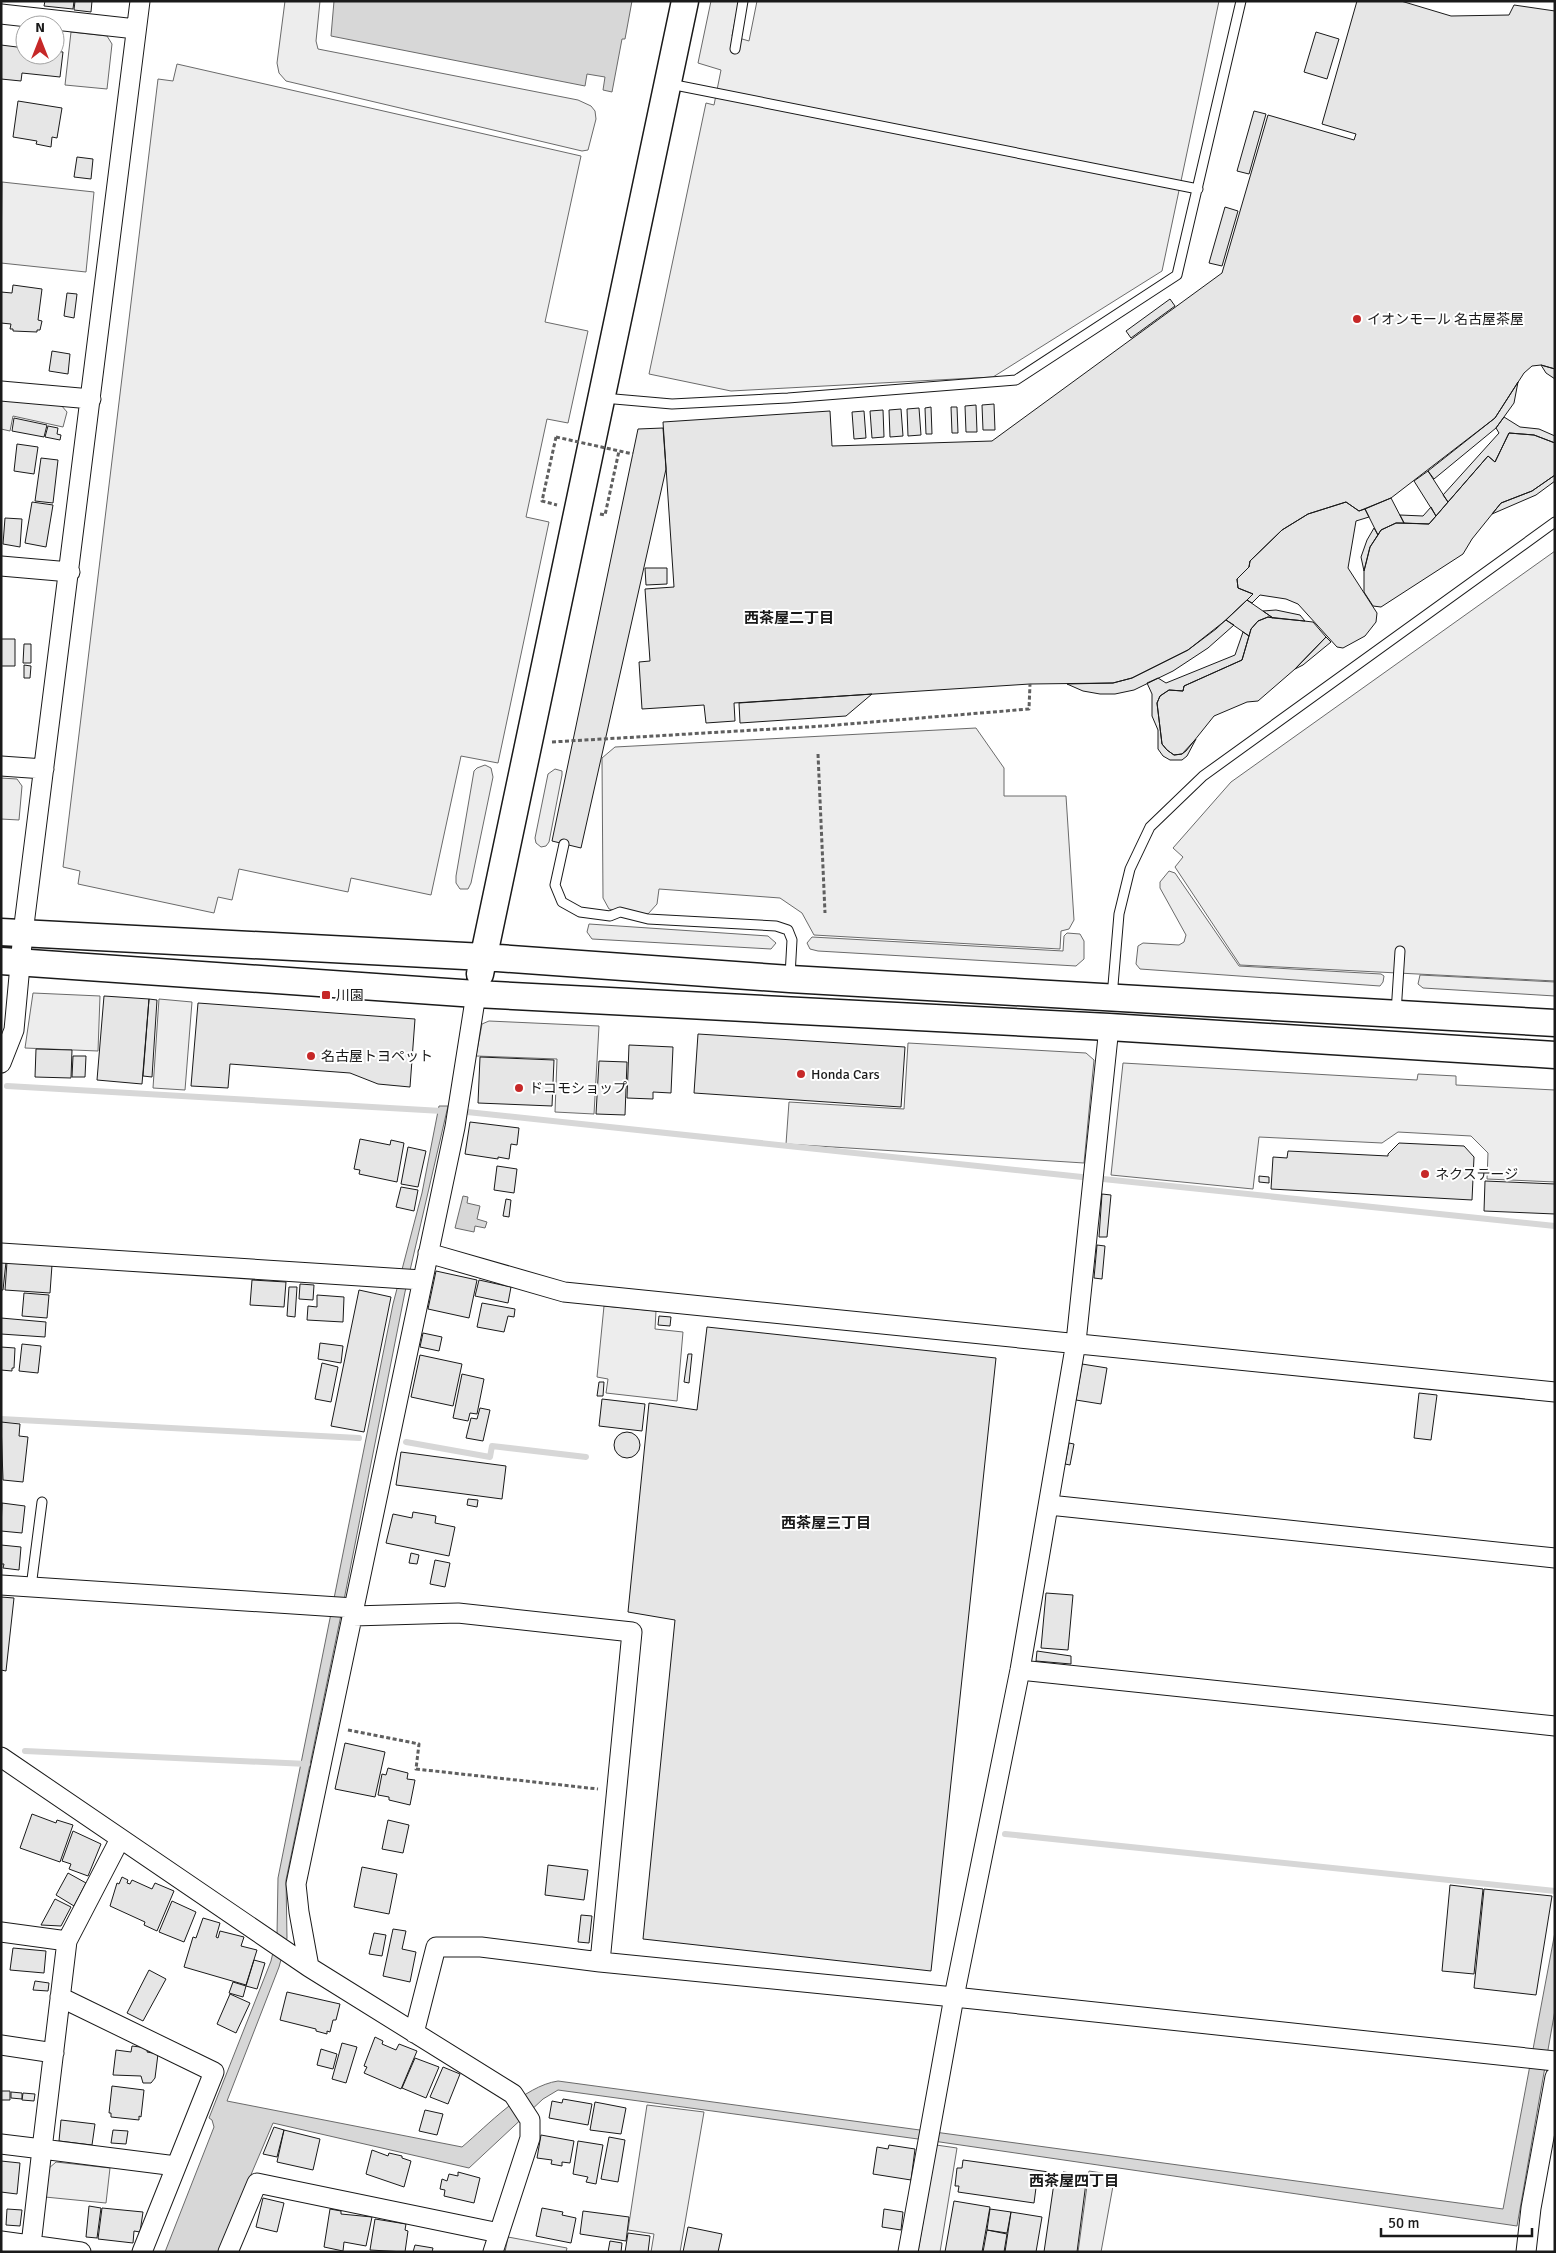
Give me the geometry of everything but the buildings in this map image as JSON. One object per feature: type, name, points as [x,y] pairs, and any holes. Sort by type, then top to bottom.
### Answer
[{"type":"street","points":[[1,1063],[14,1030],[11,962],[12,933],[44,769],[140,1]]},
{"type":"street","points":[[309,1967],[298,1912],[296,1884],[330,1726],[346,1610],[410,1279],[428,1252],[455,1127],[476,994],[685,1]]},
{"type":"street","points":[[1,14],[136,29]]},
{"type":"street","points":[[1,390],[91,399]]},
{"type":"street","points":[[1,566],[70,572]]},
{"type":"street","points":[[1,766],[44,769]]},
{"type":"street","points":[[12,933],[484,957],[790,979],[1555,1023]]},
{"type":"street","points":[[11,962],[476,994],[1109,1027],[1555,1055]]},
{"type":"street","points":[[908,2252],[954,1997],[1020,1670],[1076,1342],[1109,1027]]},
{"type":"street","points":[[428,1252],[564,1292],[1076,1342],[1555,1392]]},
{"type":"street","points":[[1,1253],[410,1279]]},
{"type":"street","points":[[1049,1504],[1555,1558]]},
{"type":"street","points":[[1,1585],[346,1610],[458,1613],[632,1632],[600,1962]]},
{"type":"street","points":[[1020,1670],[1555,1726]]},
{"type":"street","points":[[1,1757],[309,1967],[512,2094],[530,2120],[530,2138],[493,2252]]},
{"type":"street","points":[[31,2245],[67,1941],[120,1839]]},
{"type":"street","points":[[1,1932],[67,1941]]},
{"type":"street","points":[[414,2033],[436,1947],[481,1947],[600,1962],[1525,2057],[1553,2066],[1526,2252]]},
{"type":"street","points":[[60,1997],[214,2072],[142,2252]]},
{"type":"street","points":[[1,2046],[54,2053]]},
{"type":"street","points":[[1,2144],[176,2166]]},
{"type":"street","points":[[228,2252],[257,2183],[499,2233]]},
{"type":"street","points":[[1,2241],[80,2252]]},
{"type":"lane","points":[[735,49],[743,1]]},
{"type":"lane","points":[[602,398],[672,404],[788,398],[1016,380],[1176,275],[1198,189],[1241,1]]},
{"type":"lane","points":[[668,83],[1198,189]]},
{"type":"lane","points":[[1112,997],[1119,914],[1130,869],[1150,827],[1203,776],[1555,522]]},
{"type":"lane","points":[[564,844],[555,885],[562,902],[580,912],[610,916],[620,912],[648,919],[776,926],[788,930],[792,940],[790,979]]},
{"type":"lane","points":[[1396,1014],[1400,950]]},
{"type":"lane","points":[[31,1587],[42,1502]]},
{"type":"path","points":[[557,505],[542,501],[556,437],[633,454]]},
{"type":"path","points":[[605,515],[619,451]]},
{"type":"path","points":[[549,742],[824,726],[1029,709],[1030,684]]},
{"type":"path","points":[[818,754],[826,913]]},
{"type":"path","points":[[330,1726],[419,1744],[416,1769],[616,1791]]},
{"type":"shaded area","points":[[285,1],[320,1],[316,41],[318,49],[578,100],[591,106],[595,111],[596,119],[588,150],[582,151],[286,81],[279,73],[277,63]]},
{"type":"shaded area","points":[[334,1],[632,1],[625,39],[622,39],[612,92],[603,90],[605,77],[587,74],[585,86],[331,36]]},
{"type":"shaded area","points":[[711,1],[739,1],[732,36],[749,41],[757,1],[1219,1],[1162,271],[993,377],[731,391],[649,374],[706,103],[714,105],[721,70],[698,63]]},
{"type":"shaded area","points":[[71,32],[107,36],[112,44],[107,89],[65,85]]},
{"type":"shaded area","points":[[177,64],[581,156],[545,322],[588,331],[568,423],[547,419],[526,517],[549,522],[498,763],[461,756],[431,895],[351,878],[348,892],[239,869],[232,900],[218,897],[214,913],[78,884],[80,871],[63,867],[158,79],[173,81]]},
{"type":"shaded area","points":[[2,182],[94,192],[86,272],[1,263]]},
{"type":"shaded area","points":[[1,399],[61,405],[67,412],[63,427],[13,416],[10,431],[1,429]]},
{"type":"shaded area","points":[[1555,551],[1555,981],[1240,965],[1175,867],[1183,857],[1173,848],[1231,782]]},
{"type":"shaded area","points":[[976,728],[1004,768],[1004,796],[1066,796],[1074,920],[1069,929],[1061,931],[1060,949],[814,935],[802,913],[780,898],[659,889],[657,904],[648,914],[620,912],[609,909],[603,898],[602,758],[615,747]]},
{"type":"shaded area","points":[[485,765],[491,768],[493,777],[471,883],[468,889],[460,889],[456,883],[456,876],[474,771]]},
{"type":"shaded area","points":[[555,769],[562,771],[562,775],[549,842],[546,846],[541,847],[536,843],[535,838],[548,774]]},
{"type":"shaded area","points":[[1,778],[17,779],[22,786],[19,820],[1,819]]},
{"type":"shaded area","points":[[1169,871],[1175,873],[1239,966],[1381,974],[1384,976],[1383,982],[1380,986],[1140,969],[1136,964],[1138,946],[1143,943],[1179,945],[1184,942],[1186,935],[1160,888],[1160,882]]},
{"type":"shaded area","points":[[589,924],[768,936],[776,943],[771,949],[592,939],[587,932]]},
{"type":"shaded area","points":[[1067,933],[1080,934],[1084,941],[1084,959],[1076,966],[818,951],[810,949],[807,943],[812,937],[1063,951],[1064,936]]},
{"type":"shaded area","points":[[1420,975],[1555,982],[1555,996],[1423,988],[1418,984]]},
{"type":"shaded area","points":[[33,993],[100,996],[98,1051],[25,1048]]},
{"type":"shaded area","points":[[159,999],[192,1002],[185,1090],[153,1088]]},
{"type":"shaded area","points":[[489,1021],[599,1026],[594,1114],[555,1112],[557,1059],[476,1056],[482,1024]]},
{"type":"shaded area","points":[[908,1043],[1086,1053],[1094,1060],[1084,1163],[786,1144],[789,1102],[904,1109]]},
{"type":"shaded area","points":[[1123,1063],[1417,1080],[1418,1074],[1456,1076],[1456,1085],[1555,1090],[1555,1182],[1487,1179],[1488,1153],[1471,1136],[1398,1132],[1382,1143],[1259,1137],[1253,1189],[1111,1175]]},
{"type":"shaded area","points":[[439,1106],[448,1106],[405,1292],[286,1880],[287,1938],[279,1967],[227,2101],[462,2147],[520,2098],[545,2084],[558,2081],[1503,2209],[1555,1932],[1555,2010],[1517,2226],[940,2142],[558,2090],[543,2099],[469,2168],[273,2123],[218,2252],[165,2252],[214,2127],[212,2120],[209,2118],[271,1961],[277,1935],[278,1878],[393,1304],[422,1193]]},
{"type":"shaded area","points":[[463,1196],[468,1197],[467,1203],[480,1206],[477,1219],[487,1222],[485,1228],[475,1226],[474,1232],[455,1228]]},
{"type":"shaded area","points":[[604,1306],[656,1311],[655,1329],[683,1332],[677,1401],[606,1393],[608,1379],[597,1377]]},
{"type":"shaded area","points":[[647,2105],[704,2112],[680,2252],[651,2252],[654,2234],[628,2230]]},
{"type":"shaded area","points":[[936,2145],[957,2148],[940,2252],[918,2252]]},
{"type":"shaded area","points":[[56,2162],[110,2168],[106,2203],[45,2197],[48,2169]]},
{"type":"shaded area","points":[[1089,2171],[1115,2175],[1101,2252],[1078,2252]]},
{"type":"shaded area","points":[[508,2237],[567,2248],[566,2252],[505,2252]]},
{"type":"waterway","points":[[7,1086],[442,1111]]},
{"type":"waterway","points":[[467,1112],[1082,1177]]},
{"type":"waterway","points":[[1103,1179],[1555,1226]]},
{"type":"waterway","points":[[1,1419],[359,1438]]},
{"type":"waterway","points":[[406,1442],[490,1457],[492,1446],[586,1457]]},
{"type":"waterway","points":[[25,1751],[307,1764]]},
{"type":"waterway","points":[[1005,1834],[1555,1891]]},
{"type":"place","name":"イオンモール 名古屋茶屋","points":[[1357,319]]},
{"type":"place","name":"川園","points":[[326,995]]},
{"type":"place","name":"名古屋トヨペット","points":[[311,1056]]},
{"type":"place","name":"Honda Cars","points":[[801,1074]]},
{"type":"place","name":"ドコモショップ","points":[[519,1088]]},
{"type":"place","name":"ネクステージ","points":[[1425,1174]]},
{"type":"district","name":"西茶屋二丁目","points":[[789,618]]},
{"type":"district","name":"西茶屋三丁目","points":[[826,1523]]},
{"type":"district","name":"西茶屋四丁目","points":[[1074,2181]]}]
